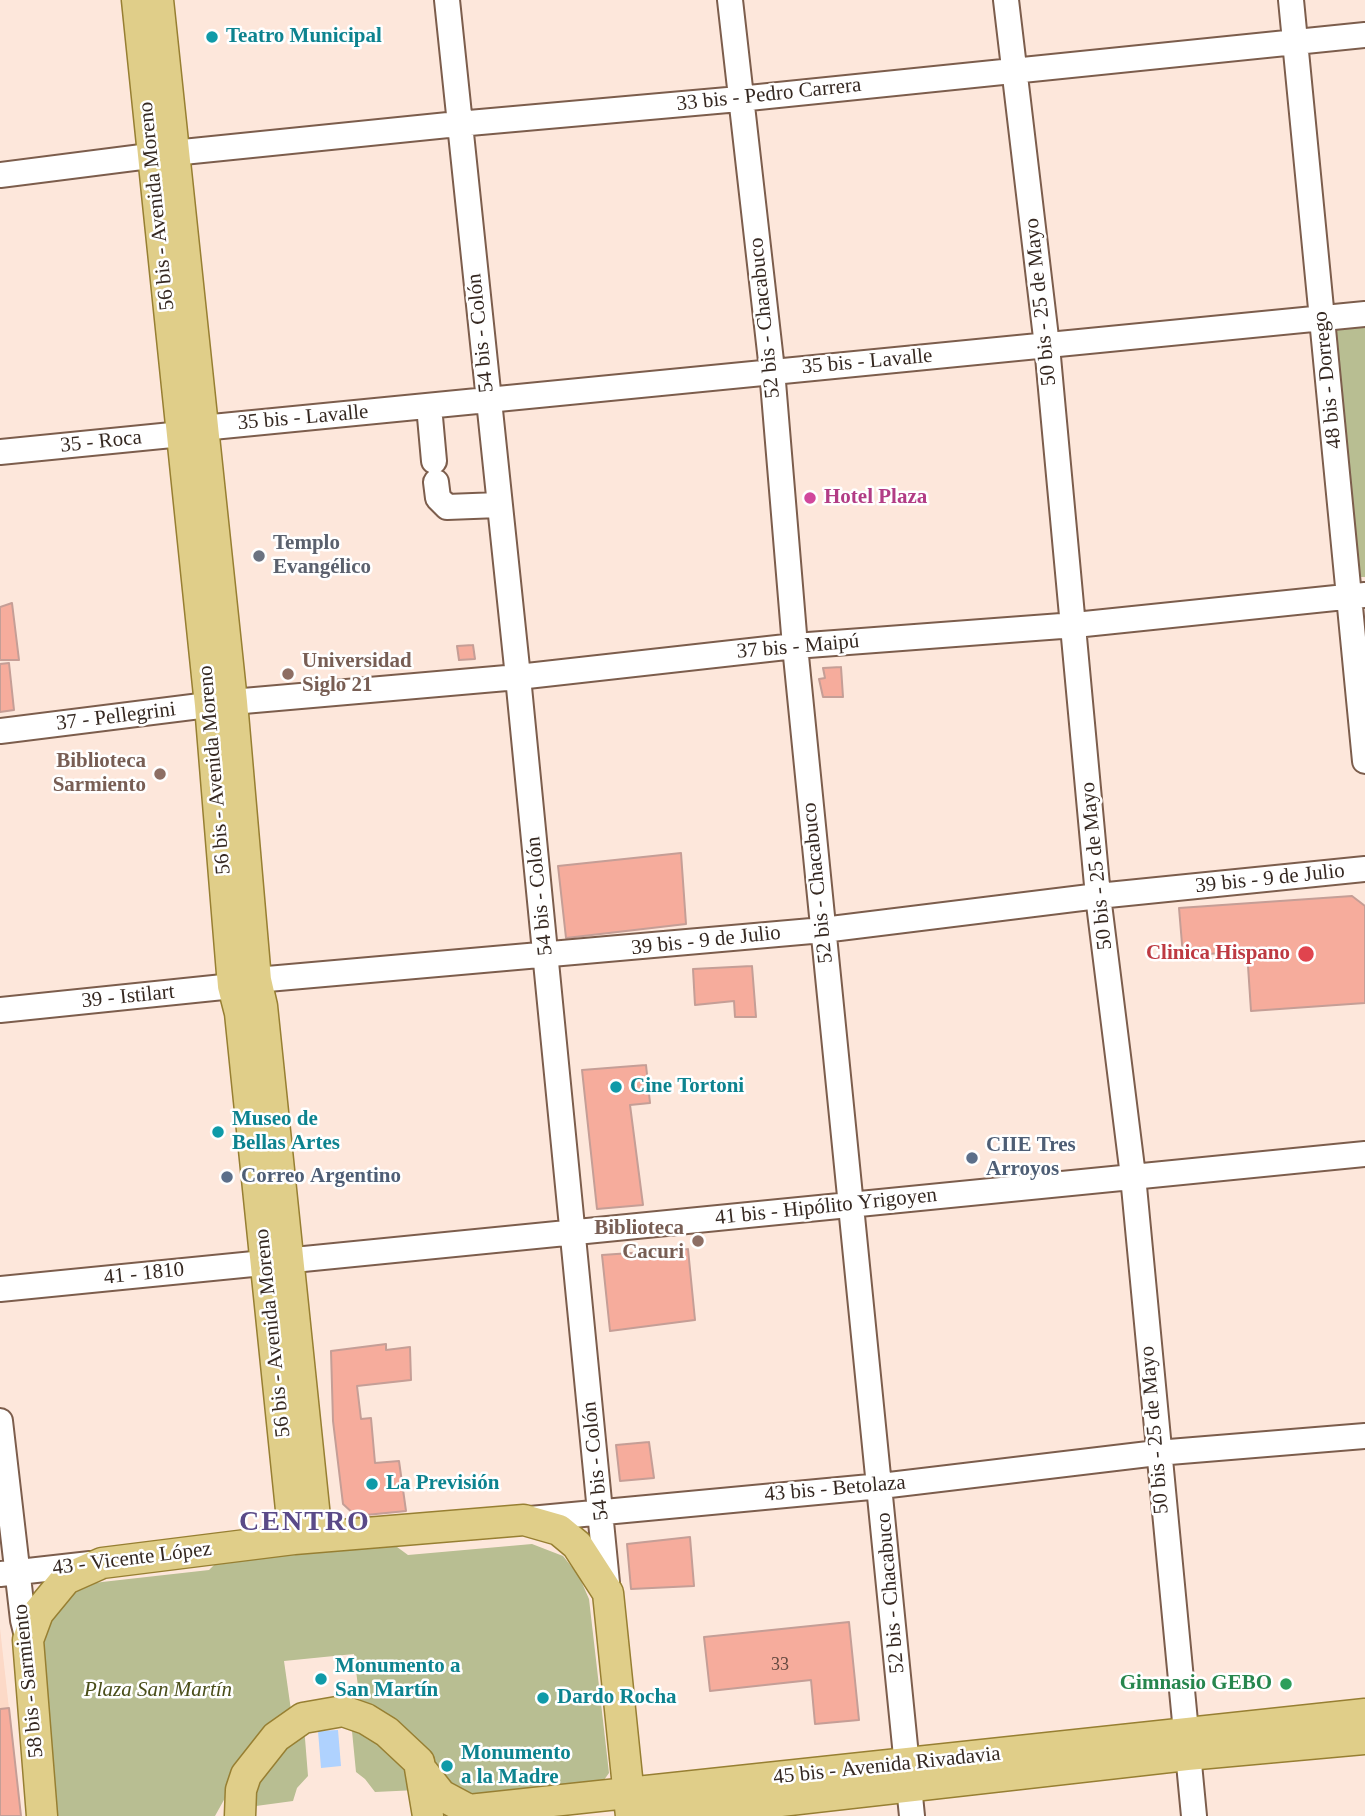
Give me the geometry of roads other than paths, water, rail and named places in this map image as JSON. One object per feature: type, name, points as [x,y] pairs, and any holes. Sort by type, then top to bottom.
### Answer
[{"type":"main road","name":"56 bis - Avenida Moreno","points":[[137,0],[162,155],[221,704],[245,983],[240,1013],[277,1262],[305,1538]]},
{"type":"main road","name":"56 bis - Avenida Moreno","points":[[158,0],[162,155]]},
{"type":"main road","name":"43 bis - Betolaza","points":[[305,1538],[524,1520]]},
{"type":"main road","points":[[524,1520],[559,1530],[577,1545],[608,1592]]},
{"type":"main road","name":"43 - Vicente López","points":[[102,1563],[305,1538]]},
{"type":"main road","points":[[28,1640],[38,1614],[55,1590],[66,1579],[102,1563]]},
{"type":"main road","name":"54 bis - Colón","points":[[608,1592],[630,1805]]},
{"type":"main road","name":"58 bis - Sarmiento","points":[[28,1640],[42,1816]]},
{"type":"main road","name":"45 bis - Avenida Rivadavia","points":[[238,1813],[246,1775],[261,1753],[291,1724],[324,1712],[343,1711],[366,1719],[407,1749],[441,1795],[469,1810],[630,1805],[909,1790]]},
{"type":"main road","name":"45 bis - Avenida Rivadavia","points":[[649,1816],[909,1790],[1365,1714]]},
{"type":"main road","name":"45 bis - Avenida Rivadavia","points":[[1186,1744],[1365,1739]]},
{"type":"main road","points":[[423,1772],[428,1816]]},
{"type":"street","name":"54 bis - Colón","points":[[447,0],[518,677],[608,1592]]},
{"type":"street","name":"52 bis - Chacabuco","points":[[730,0],[739,99],[772,370],[795,646],[881,1486],[909,1790]]},
{"type":"street","name":"50 bis - 25 de Mayo","points":[[1006,0],[1075,625],[1098,896],[1133,1176],[1157,1453],[1194,1816]]},
{"type":"street","name":"48 bis - Dorrego","points":[[1291,0],[1322,318],[1357,596],[1365,761]]},
{"type":"street","name":"33 bis - Pedro Carrera","points":[[0,175],[458,124],[739,99],[1365,35]]},
{"type":"street","name":"35 bis - Lavalle","points":[[192,431],[772,370],[1365,314]]},
{"type":"street","points":[[429,406],[438,498],[447,507],[499,505]]},
{"type":"street","name":"35 - Roca","points":[[0,452],[192,431]]},
{"type":"street","name":"37 bis - Maipú","points":[[221,704],[518,677],[795,646],[1075,625],[1357,596]]},
{"type":"street","name":"37 - Pellegrini","points":[[0,731],[221,704]]},
{"type":"street","name":"39 bis - 9 de Julio","points":[[245,983],[823,930],[1098,896],[1365,869]]},
{"type":"street","name":"39 - Istilart","points":[[0,1010],[245,983]]},
{"type":"street","name":"41 bis - Hipólito Yrigoyen","points":[[277,1262],[1365,1154]]},
{"type":"street","name":"41 - 1810","points":[[0,1289],[277,1262]]},
{"type":"street","name":"58 bis - Sarmiento","points":[[0,1422],[9,1573],[28,1640]]},
{"type":"street","name":"43 bis - Betolaza","points":[[524,1520],[601,1510],[881,1486],[1157,1453],[1365,1436]]},
{"type":"street","name":"43 - Vicente López","points":[[9,1573],[102,1563]]},
{"type":"water","points":[[338,1730],[341,1766],[321,1768],[318,1731]]},
{"type":"place","name":"Teatro Municipal","points":[[212,37]]},
{"type":"place","name":"Hotel Plaza","points":[[810,498]]},
{"type":"place","name":"Templo Evangélico","points":[[259,556]]},
{"type":"place","name":"Universidad Siglo 21","points":[[288,674]]},
{"type":"place","name":"Biblioteca Sarmiento","points":[[160,774]]},
{"type":"place","name":"Clinica Hispano","points":[[1306,954]]},
{"type":"place","name":"Cine Tortoni","points":[[616,1087]]},
{"type":"place","name":"Museo de Bellas Artes","points":[[218,1132]]},
{"type":"place","name":"CIIE Tres Arroyos","points":[[972,1158]]},
{"type":"place","name":"Correo Argentino","points":[[227,1177]]},
{"type":"place","name":"Biblioteca Cacuri","points":[[698,1241]]},
{"type":"place","name":"La Previsión","points":[[372,1484]]},
{"type":"place","name":"Monumento a San Martín","points":[[321,1679]]},
{"type":"place","name":"Gimnasio GEBO","points":[[1286,1684]]},
{"type":"place","name":"Dardo Rocha","points":[[543,1698]]},
{"type":"place","name":"Monumento a la Madre","points":[[447,1766]]},
{"type":"district","name":"CENTRO","points":[[305,1523]]},
{"type":"park label","name":"Plaza San Martín","points":[[158,1690]]}]
